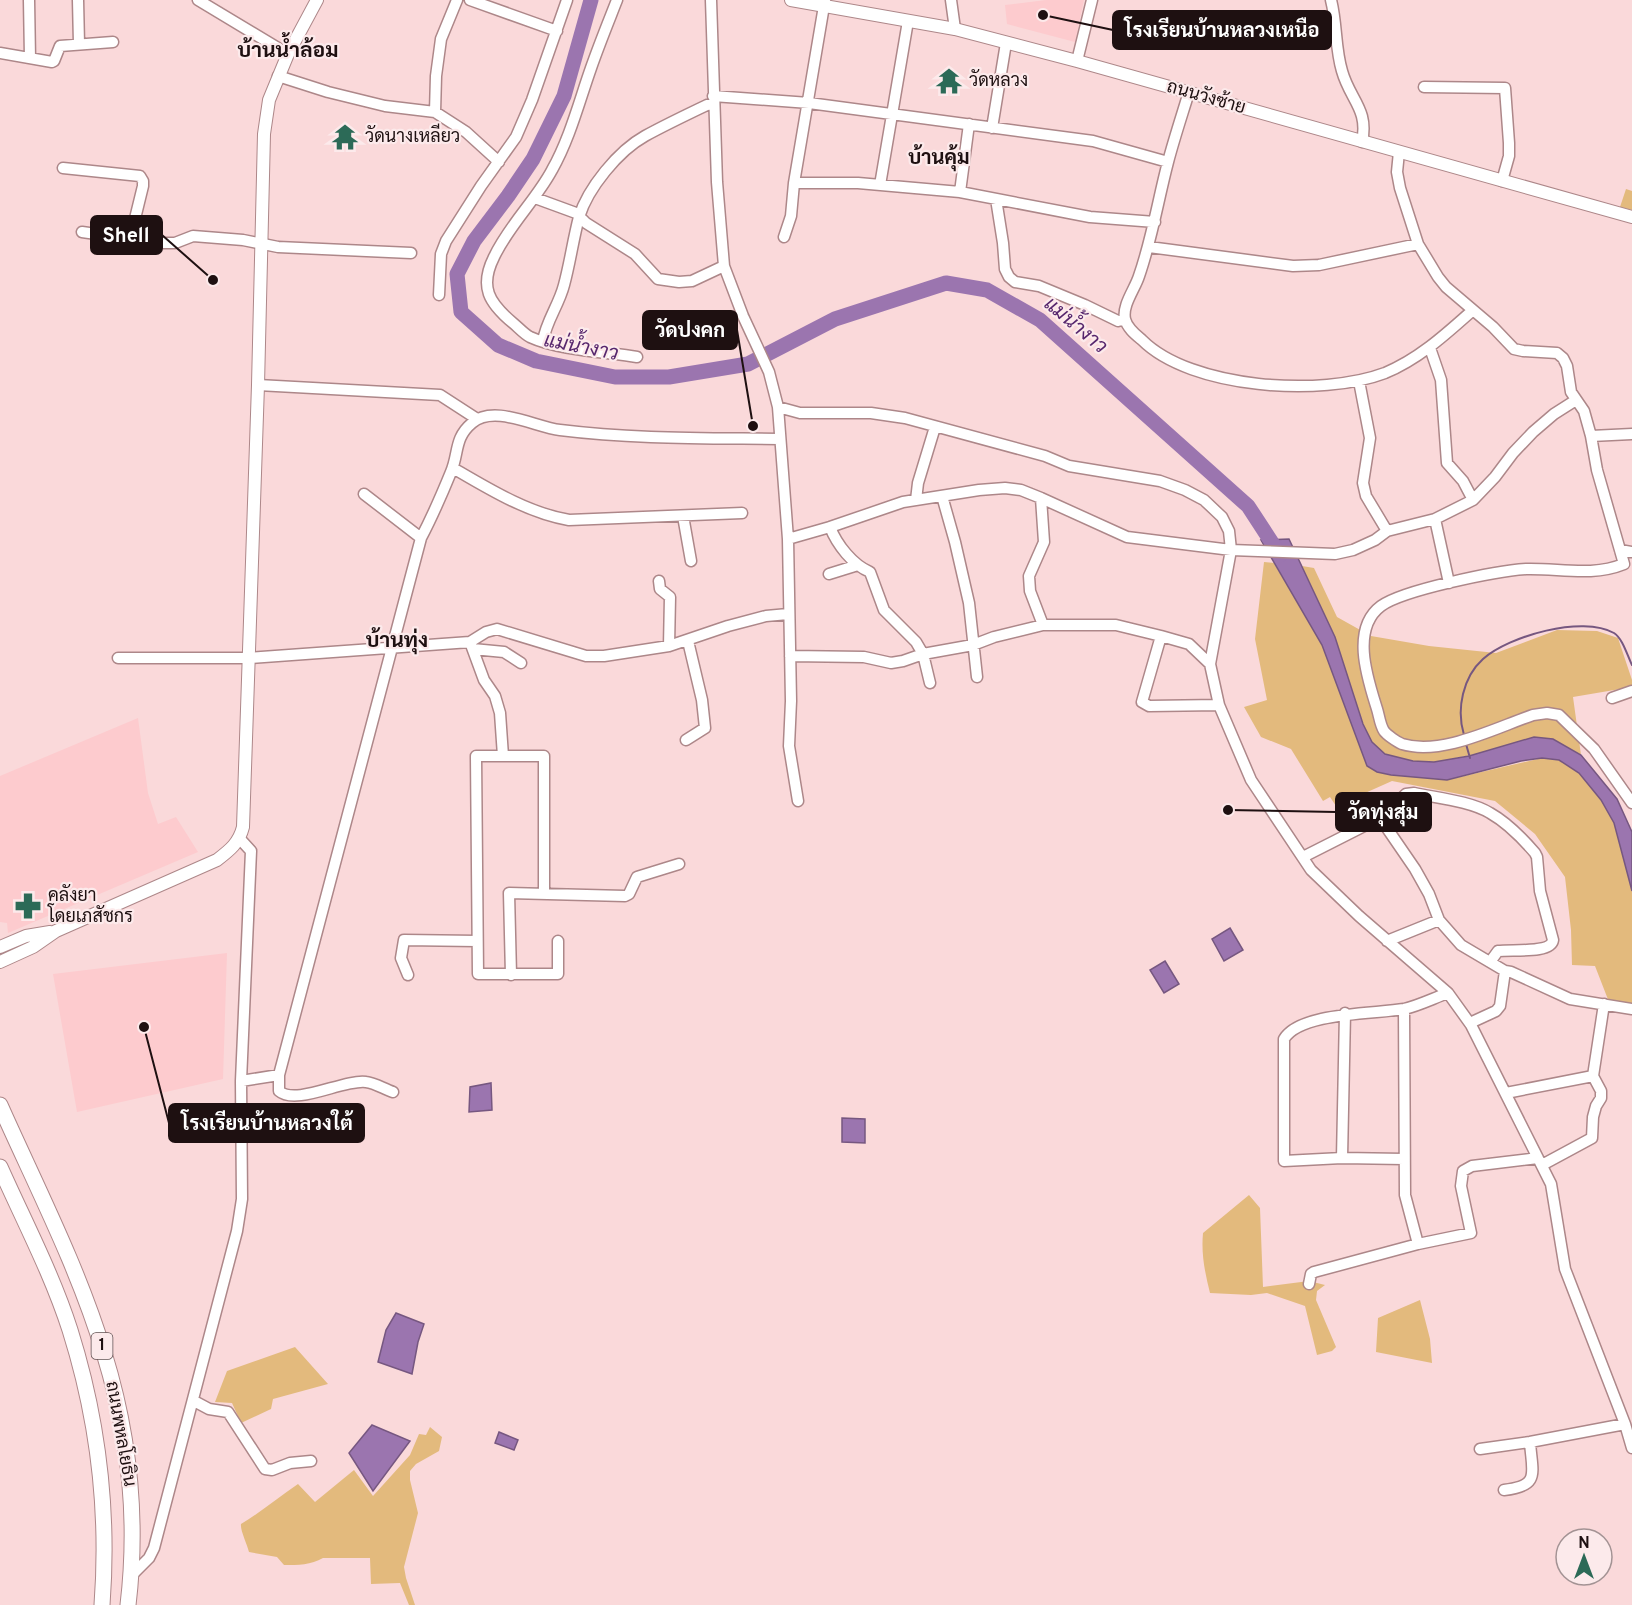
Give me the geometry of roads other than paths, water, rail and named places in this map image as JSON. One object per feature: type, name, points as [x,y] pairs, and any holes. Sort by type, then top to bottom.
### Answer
[{"type":"highway","name":"ถนนพหลโยธิน","points":[[0,1105],[74,1271],[105,1354],[124,1438],[130,1490],[133,1530],[132,1576],[128,1605]]},
{"type":"highway","name":"ถนนพหลโยธิน","points":[[0,1167],[53,1284],[70,1330],[86,1390],[95,1435],[103,1502],[105,1559],[102,1605]]},
{"type":"main road","points":[[0,962],[33,947],[56,931],[217,860],[240,840],[243,827],[249,658],[264,134],[269,100],[278,76],[317,0]]},
{"type":"main road","name":"ถนนวังซ้าย","points":[[791,0],[824,3],[955,29],[1189,92],[1632,217]]},
{"type":"main road","points":[[0,947],[26,936],[56,931]]},
{"type":"street","points":[[29,0],[30,58]]},
{"type":"street","points":[[78,0],[79,44]]},
{"type":"street","points":[[198,0],[288,54]]},
{"type":"street","points":[[435,112],[436,76],[441,39],[457,0]]},
{"type":"street","points":[[470,0],[557,30]]},
{"type":"street","points":[[439,295],[441,254],[446,241],[516,137],[532,100],[567,0]]},
{"type":"street","points":[[617,0],[594,59],[566,144],[535,198],[494,256],[488,273],[487,287],[489,298],[497,310],[529,337],[553,344],[638,357]]},
{"type":"street","points":[[711,0],[723,266],[769,372],[778,407],[788,539],[789,746],[798,801]]},
{"type":"street","points":[[951,0],[955,29]]},
{"type":"street","points":[[1077,61],[1092,0]]},
{"type":"street","points":[[1331,0],[1336,18],[1341,69],[1361,111],[1365,128],[1362,142]]},
{"type":"street","points":[[784,237],[791,216],[794,183],[809,104],[824,3]]},
{"type":"street","points":[[880,185],[908,21]]},
{"type":"street","points":[[0,53],[53,62],[60,46],[113,42]]},
{"type":"street","points":[[992,128],[1006,43]]},
{"type":"street","points":[[278,76],[328,92],[385,106],[435,112],[466,132],[499,162]]},
{"type":"street","points":[[1424,87],[1505,88],[1509,156],[1502,181]]},
{"type":"street","points":[[1189,92],[1168,162],[1149,247],[1126,305],[1125,319],[1130,329],[1148,347],[1166,358],[1220,377],[1252,383],[1303,386],[1359,381],[1386,372],[1430,348],[1473,310]]},
{"type":"street","points":[[543,341],[548,322],[564,287],[579,216],[591,191],[604,173],[642,137],[714,100],[809,104],[969,124],[1093,141],[1168,162]]},
{"type":"street","points":[[960,192],[969,124]]},
{"type":"street","points":[[1399,152],[1397,172],[1418,244],[1446,287],[1514,349],[1557,353],[1563,358],[1567,366],[1571,392],[1584,411],[1597,470],[1624,564],[1593,572],[1523,569],[1449,583],[1389,601],[1380,607],[1371,615],[1364,646],[1372,692],[1384,731],[1400,743],[1419,747],[1442,747],[1533,715],[1547,713],[1559,715],[1594,749],[1632,803]]},
{"type":"street","points":[[63,168],[140,176],[143,186],[130,239]]},
{"type":"street","points":[[794,183],[880,185],[960,192],[1090,217],[1155,222]]},
{"type":"street","points":[[535,198],[579,216],[586,223],[617,241],[635,254],[658,279],[679,282],[692,280],[723,266]]},
{"type":"street","points":[[996,199],[1005,269],[1009,277],[1015,282],[1039,286],[1118,321],[1125,319]]},
{"type":"street","points":[[82,232],[160,243],[175,243],[193,236],[262,243],[278,247],[411,253]]},
{"type":"street","points":[[1149,247],[1293,266],[1318,265],[1418,244]]},
{"type":"street","points":[[1430,348],[1441,380],[1447,464],[1463,481],[1473,500]]},
{"type":"street","points":[[1359,381],[1370,438],[1363,483],[1366,496],[1387,531]]},
{"type":"street","points":[[258,385],[440,395],[477,419]]},
{"type":"street","points":[[788,539],[885,507],[916,500],[1005,488],[1021,490],[1041,498],[1127,537],[1231,550],[1335,555],[1375,540],[1387,531],[1436,519],[1473,500],[1533,432],[1576,399]]},
{"type":"street","points":[[778,407],[800,413],[887,415],[905,418],[1045,456],[1070,466],[1160,481],[1204,500],[1222,517],[1228,531],[1231,550],[1210,664],[1219,705],[1251,780],[1311,870],[1387,941],[1448,993],[1470,1023],[1551,1184],[1565,1269],[1625,1424],[1632,1448]]},
{"type":"street","points":[[393,1092],[367,1082],[358,1082],[309,1094],[288,1096],[279,1091],[279,1075],[421,538],[453,468],[457,444],[464,431],[477,419],[494,415],[558,430],[665,437],[779,438]]},
{"type":"street","points":[[916,500],[921,473],[935,428]]},
{"type":"street","points":[[1591,436],[1632,434]]},
{"type":"street","points":[[453,468],[499,494],[562,519],[742,513]]},
{"type":"street","points":[[364,494],[421,538]]},
{"type":"street","points":[[942,496],[969,603],[977,677]]},
{"type":"street","points":[[1041,498],[1044,542],[1029,576],[1030,591],[1042,625]]},
{"type":"street","points":[[683,516],[691,561]]},
{"type":"street","points":[[1436,519],[1449,583]]},
{"type":"street","points":[[830,527],[834,538],[858,565],[870,572],[884,610],[916,642],[922,654],[930,683]]},
{"type":"street","points":[[1620,550],[1632,552]]},
{"type":"street","points":[[829,574],[858,565]]},
{"type":"street","points":[[659,581],[660,589],[670,597],[669,646]]},
{"type":"street","points":[[472,645],[486,632],[497,629],[586,656],[604,656],[669,646],[747,621],[788,614]]},
{"type":"street","points":[[790,656],[864,657],[891,663],[903,662],[922,654],[973,645],[994,637],[1042,625],[1116,625],[1189,644],[1210,664]]},
{"type":"street","points":[[1161,636],[1142,702],[1149,706],[1219,705]]},
{"type":"street","points":[[686,740],[705,728],[702,700],[688,641]]},
{"type":"street","points":[[118,658],[249,658],[393,646],[472,645],[504,652],[521,663]]},
{"type":"street","points":[[472,645],[484,680],[495,696],[500,713],[503,756]]},
{"type":"street","points":[[1611,698],[1632,691]]},
{"type":"street","points":[[543,893],[544,756],[476,756],[478,974],[558,974],[558,941]]},
{"type":"street","points":[[1303,857],[1380,818],[1406,794],[1414,793],[1489,812],[1535,853],[1540,891],[1554,940],[1550,947],[1498,951],[1490,962]]},
{"type":"street","points":[[1380,818],[1430,894],[1439,920],[1461,945],[1505,971],[1570,999],[1632,1009]]},
{"type":"street","points":[[132,1576],[149,1558],[154,1548],[237,1231],[243,1163],[241,1081],[251,851],[240,840]]},
{"type":"street","points":[[511,975],[509,893],[624,896],[629,894],[637,877],[679,864]]},
{"type":"street","points":[[1387,941],[1439,920]]},
{"type":"street","points":[[408,975],[401,958],[404,940],[477,941]]},
{"type":"street","points":[[1470,1023],[1496,1011],[1500,1006],[1505,971]]},
{"type":"street","points":[[1404,1159],[1341,1158],[1284,1161],[1284,1039],[1300,1026],[1345,1013],[1404,1009],[1448,993]]},
{"type":"street","points":[[1309,1284],[1311,1274],[1314,1272],[1418,1244],[1471,1233],[1461,1186],[1462,1171],[1472,1166],[1540,1162],[1592,1138],[1593,1117],[1601,1098],[1601,1091],[1593,1076],[1604,1004]]},
{"type":"street","points":[[1404,1009],[1405,1195],[1418,1244]]},
{"type":"street","points":[[1341,1158],[1345,1013]]},
{"type":"street","points":[[241,1081],[279,1075]]},
{"type":"street","points":[[1506,1092],[1593,1076]]},
{"type":"street","points":[[194,1401],[209,1409],[228,1412],[265,1468],[272,1470],[290,1463],[310,1461]]},
{"type":"street","points":[[1480,1449],[1625,1424]]},
{"type":"street","points":[[1504,1490],[1520,1488],[1530,1483],[1532,1477],[1530,1442]]},
{"type":"waterway","name":"แม่น้ำงาว","points":[[591,0],[564,96],[533,159],[474,241],[457,274],[461,312],[498,345],[536,361],[615,377],[669,377],[748,364],[835,319],[946,283],[987,290],[1040,320],[1248,506],[1280,555]]},
{"type":"waterway","points":[[1464,735],[1461,704],[1470,675],[1483,659],[1510,643],[1527,636],[1565,627],[1600,628],[1617,636],[1632,665]]},
{"type":"waterway","points":[[1466,744],[1470,758]]},
{"type":"place","name":"โรงเรียนบ้านหลวงเหนือ","points":[[1043,15]]},
{"type":"place","name":"วัดหลวง","points":[[949,81]]},
{"type":"place","name":"วัดนางเหลียว","points":[[345,137]]},
{"type":"place","name":"Shell","points":[[213,280]]},
{"type":"place","name":"วัดปงคก","points":[[753,426]]},
{"type":"place","name":"วัดทุ่งสุ่ม","points":[[1228,810]]},
{"type":"place","name":"คลังยา โดยเภสัชกร","points":[[28,906]]},
{"type":"place","name":"โรงเรียนบ้านหลวงใต้","points":[[144,1027]]},
{"type":"district","name":"บ้านน้ำล้อม","points":[[288,51]]},
{"type":"district","name":"บ้านคุ้ม","points":[[939,159]]},
{"type":"district","name":"บ้านทุ่ง","points":[[397,641]]}]
